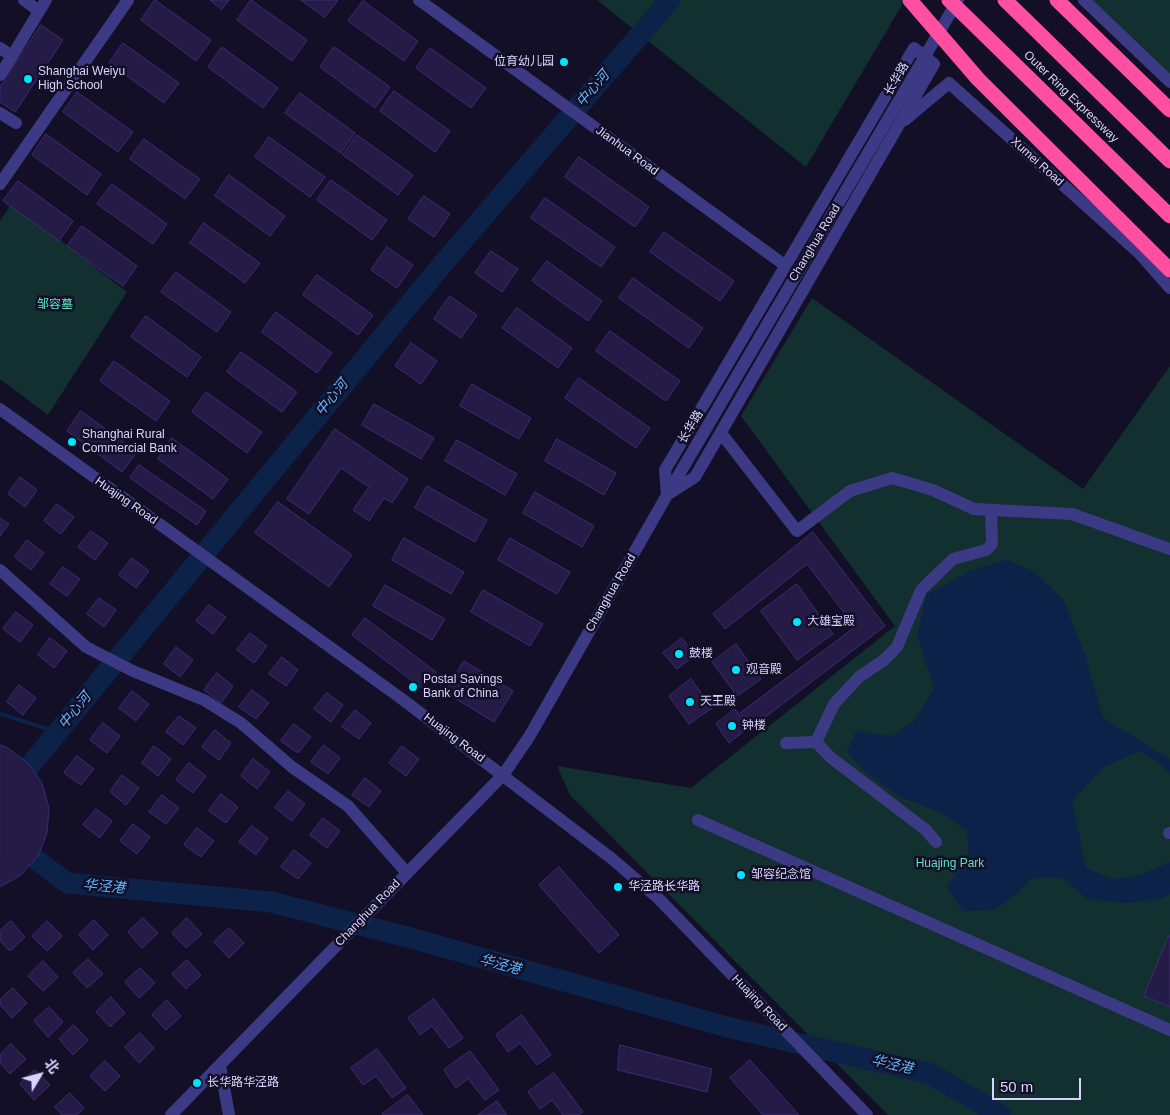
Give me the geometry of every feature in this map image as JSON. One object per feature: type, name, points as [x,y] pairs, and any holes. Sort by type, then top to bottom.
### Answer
[{"type":"highway","points":[[910,0],[978,79],[1170,270]]},
{"type":"highway","name":"Outer Ring Expressway","points":[[949,0],[1170,216]]},
{"type":"highway","name":"Outer Ring Expressway","points":[[1005,0],[1170,161]]},
{"type":"highway","points":[[1057,0],[1170,110]]},
{"type":"street","points":[[0,75],[43,5],[24,0]]},
{"type":"street","points":[[0,184],[128,0]]},
{"type":"street","name":"Jianhua Road","points":[[419,0],[786,266]]},
{"type":"street","name":"Changhua Road","points":[[171,1115],[503,775],[529,737],[789,286],[958,0]]},
{"type":"street","points":[[1084,0],[1170,82]]},
{"type":"street","points":[[0,48],[12,56]]},
{"type":"street","name":"长华路","points":[[914,48],[934,64],[899,124],[695,477],[667,496],[665,470],[914,48]]},
{"type":"street","name":"Xumei Road","points":[[899,124],[949,84],[1140,254],[1170,288]]},
{"type":"street","points":[[0,112],[16,123]]},
{"type":"street","name":"Huajing Road","points":[[0,409],[503,775],[583,836],[659,899],[867,1115]]},
{"type":"street","points":[[721,433],[796,531],[850,491],[892,478],[933,490],[974,509],[1072,514],[1170,549]]},
{"type":"street","points":[[816,742],[834,704],[859,677],[884,660],[897,647],[921,590],[953,559],[986,550],[992,544],[991,510]]},
{"type":"street","points":[[0,570],[86,647],[132,670],[204,700],[241,723],[292,768],[348,806],[408,873]]},
{"type":"street","points":[[786,743],[816,742],[830,757],[926,830],[936,842]]},
{"type":"street","points":[[698,820],[1170,1030]]},
{"type":"street","points":[[220,1065],[229,1115]]},
{"type":"green space","points":[[597,0],[905,0],[806,167]]},
{"type":"green space","points":[[1084,0],[1170,0],[1170,82]]},
{"type":"green space","name":"邹容墓","points":[[12,203],[127,292],[48,415],[0,379],[0,221]]},
{"type":"green space","name":"Huajing Park","points":[[812,298],[1083,489],[1170,366],[1170,1115],[888,1115],[570,795],[557,766],[691,788],[895,626],[741,416]]},
{"type":"water","points":[[1007,560],[1033,571],[1063,599],[1085,655],[1103,718],[1170,759],[1170,773],[1159,763],[1140,751],[1104,767],[1072,801],[1086,868],[1113,879],[1140,875],[1170,862],[1170,894],[1164,898],[1127,903],[1087,899],[1062,878],[1033,878],[1013,897],[994,910],[963,911],[947,887],[969,855],[967,830],[937,811],[897,795],[866,773],[847,752],[856,731],[892,736],[915,720],[934,688],[917,636],[926,595],[971,570]]},
{"type":"building","points":[[155,0],[211,40],[196,61],[141,20]]},
{"type":"building","points":[[210,0],[229,0],[222,9]]},
{"type":"building","points":[[251,0],[307,40],[292,61],[237,20]]},
{"type":"building","points":[[301,0],[338,0],[325,17]]},
{"type":"building","points":[[363,1],[418,41],[404,61],[348,21]]},
{"type":"building","points":[[41,25],[63,40],[15,112],[0,102],[0,87]]},
{"type":"building","points":[[123,43],[179,83],[164,103],[109,63]]},
{"type":"building","points":[[222,47],[278,88],[263,108],[208,67]]},
{"type":"building","points":[[334,47],[390,87],[375,108],[320,67]]},
{"type":"building","points":[[430,48],[486,88],[471,108],[416,68]]},
{"type":"building","points":[[394,91],[450,131],[435,152],[380,111]]},
{"type":"building","points":[[77,92],[133,132],[118,152],[63,112]]},
{"type":"building","points":[[300,93],[355,133],[341,153],[285,113]]},
{"type":"building","points":[[46,134],[101,174],[87,195],[32,155]]},
{"type":"building","points":[[357,135],[413,175],[398,195],[343,155]]},
{"type":"building","points":[[269,137],[325,177],[310,197],[255,157]]},
{"type":"building","points":[[144,139],[200,179],[185,199],[130,159]]},
{"type":"building","points":[[579,157],[649,207],[635,227],[565,177]]},
{"type":"building","points":[[229,175],[285,216],[270,236],[215,196]]},
{"type":"building","points":[[331,180],[387,220],[372,240],[317,200]]},
{"type":"building","points":[[18,181],[73,221],[59,241],[3,201]]},
{"type":"building","points":[[112,184],[167,224],[153,244],[97,204]]},
{"type":"building","points":[[424,196],[450,214],[434,237],[408,219]]},
{"type":"building","points":[[545,198],[615,247],[601,267],[531,218]]},
{"type":"building","points":[[204,223],[260,263],[245,283],[190,243]]},
{"type":"building","points":[[82,226],[137,266],[123,286],[67,246]]},
{"type":"building","points":[[664,232],[734,281],[720,301],[650,252]]},
{"type":"building","points":[[387,247],[413,265],[397,288],[371,270]]},
{"type":"building","points":[[491,251],[518,269],[502,292],[475,273]]},
{"type":"building","points":[[547,261],[602,301],[588,321],[532,281]]},
{"type":"building","points":[[176,272],[231,312],[217,332],[161,292]]},
{"type":"building","points":[[317,275],[373,315],[358,335],[303,295]]},
{"type":"building","points":[[633,278],[703,328],[689,348],[619,298]]},
{"type":"building","points":[[450,296],[477,315],[461,338],[434,319]]},
{"type":"building","points":[[517,308],[572,348],[558,368],[502,328]]},
{"type":"building","points":[[276,312],[332,353],[317,373],[262,332]]},
{"type":"building","points":[[146,316],[201,357],[187,377],[131,337]]},
{"type":"building","points":[[610,331],[680,381],[666,401],[596,351]]},
{"type":"building","points":[[411,343],[437,361],[421,384],[395,366]]},
{"type":"building","points":[[241,352],[297,392],[282,412],[227,372]]},
{"type":"building","points":[[114,361],[170,401],[156,421],[100,381]]},
{"type":"building","points":[[579,378],[650,428],[636,448],[565,398]]},
{"type":"building","points":[[472,384],[531,418],[519,439],[460,406]]},
{"type":"building","points":[[206,392],[262,432],[247,453],[192,412]]},
{"type":"building","points":[[374,404],[434,438],[421,459],[362,425]]},
{"type":"building","points":[[81,411],[137,452],[122,472],[67,431]]},
{"type":"building","points":[[335,429],[408,479],[392,503],[384,498],[369,521],[353,510],[369,487],[341,468],[309,514],[287,499]]},
{"type":"building","points":[[172,438],[228,479],[213,499],[158,459]]},
{"type":"building","points":[[557,439],[616,473],[604,495],[545,461]]},
{"type":"building","points":[[457,440],[517,474],[505,495],[445,461]]},
{"type":"building","points":[[139,465],[206,511],[197,525],[130,478]]},
{"type":"building","points":[[20,477],[37,490],[25,507],[8,494]]},
{"type":"building","points":[[427,486],[487,520],[475,542],[415,508]]},
{"type":"building","points":[[535,492],[594,526],[582,547],[523,513]]},
{"type":"building","points":[[278,502],[352,555],[329,587],[255,533]]},
{"type":"building","points":[[57,504],[74,517],[61,534],[44,521]]},
{"type":"building","points":[[0,518],[9,524],[0,536]]},
{"type":"building","points":[[91,531],[108,543],[95,560],[78,547]]},
{"type":"building","points":[[813,532],[885,626],[751,728],[740,713],[855,627],[807,564],[725,629],[713,614]]},
{"type":"building","points":[[404,538],[464,572],[451,594],[392,560]]},
{"type":"building","points":[[510,538],[570,572],[557,594],[498,560]]},
{"type":"building","points":[[27,540],[44,553],[31,570],[15,557]]},
{"type":"building","points":[[132,558],[149,571],[136,588],[119,575]]},
{"type":"building","points":[[63,567],[80,579],[67,596],[50,584]]},
{"type":"building","name":"大雄宝殿","points":[[797,584],[833,634],[797,660],[761,611]]},
{"type":"building","points":[[385,585],[445,619],[432,640],[373,606]]},
{"type":"building","points":[[483,590],[543,624],[530,646],[471,612]]},
{"type":"building","points":[[99,598],[116,610],[104,627],[87,614]]},
{"type":"building","points":[[209,605],[226,617],[213,634],[196,621]]},
{"type":"building","points":[[16,612],[33,625],[20,642],[3,629]]},
{"type":"building","points":[[365,618],[436,672],[423,689],[352,635]]},
{"type":"building","points":[[250,633],[267,646],[254,663],[237,650]]},
{"type":"building","points":[[50,638],[67,651],[54,668],[38,655]]},
{"type":"building","name":"鼓楼","points":[[682,638],[695,655],[677,669],[663,653]]},
{"type":"building","name":"观音殿","points":[[736,644],[761,679],[737,696],[712,662]]},
{"type":"building","points":[[176,647],[193,660],[180,677],[164,664]]},
{"type":"building","points":[[282,657],[298,670],[286,686],[269,674]]},
{"type":"building","points":[[464,661],[513,691],[494,722],[445,692]]},
{"type":"building","points":[[217,673],[233,686],[221,703],[204,690]]},
{"type":"building","name":"天王殿","points":[[691,679],[712,708],[689,724],[669,696]]},
{"type":"building","points":[[19,685],[36,698],[23,715],[7,702]]},
{"type":"building","points":[[252,690],[269,703],[256,719],[239,707]]},
{"type":"building","points":[[132,691],[149,704],[136,721],[119,708]]},
{"type":"building","points":[[327,693],[343,705],[331,722],[314,709]]},
{"type":"building","name":"钟楼","points":[[735,709],[748,728],[729,743],[716,724]]},
{"type":"building","points":[[355,710],[371,723],[359,739],[342,727]]},
{"type":"building","points":[[179,716],[196,728],[183,745],[166,732]]},
{"type":"building","points":[[103,723],[120,736],[107,753],[90,740]]},
{"type":"building","points":[[294,724],[311,737],[298,753],[281,741]]},
{"type":"building","points":[[215,730],[231,743],[219,760],[202,747]]},
{"type":"building","points":[[0,745],[8,748],[28,763],[42,783],[49,808],[47,833],[38,856],[21,875],[0,887]]},
{"type":"building","points":[[324,745],[340,758],[328,774],[311,762]]},
{"type":"building","points":[[154,746],[171,759],[158,776],[142,763]]},
{"type":"building","points":[[402,746],[419,759],[406,776],[389,763]]},
{"type":"building","points":[[77,756],[94,769],[81,785],[64,773]]},
{"type":"building","points":[[253,759],[270,772],[257,789],[241,776]]},
{"type":"building","points":[[189,763],[206,776],[193,793],[176,780]]},
{"type":"building","points":[[122,775],[139,788],[126,805],[110,792]]},
{"type":"building","points":[[365,778],[381,791],[369,807],[352,795]]},
{"type":"building","points":[[288,791],[305,804],[292,821],[275,808]]},
{"type":"building","points":[[221,794],[238,807],[226,823],[209,811]]},
{"type":"building","points":[[162,795],[179,808],[166,824],[149,812]]},
{"type":"building","points":[[96,809],[112,821],[100,838],[83,825]]},
{"type":"building","points":[[323,818],[340,831],[327,848],[310,835]]},
{"type":"building","points":[[133,824],[150,837],[137,854],[120,841]]},
{"type":"building","points":[[252,826],[268,838],[256,855],[239,842]]},
{"type":"building","points":[[197,828],[214,841],[201,857],[184,845]]},
{"type":"building","points":[[294,850],[311,863],[298,879],[281,867]]},
{"type":"building","points":[[559,867],[619,935],[599,953],[539,885]]},
{"type":"building","points":[[143,918],[158,933],[142,948],[128,932]]},
{"type":"building","points":[[187,918],[202,934],[186,948],[172,933]]},
{"type":"building","points":[[94,920],[108,935],[93,950],[79,935]]},
{"type":"building","points":[[11,921],[25,937],[10,951],[0,941],[0,931]]},
{"type":"building","points":[[47,921],[62,936],[47,951],[32,936]]},
{"type":"building","points":[[229,928],[244,943],[229,958],[214,942]]},
{"type":"building","points":[[1170,936],[1170,1007],[1144,996]]},
{"type":"building","points":[[88,959],[103,974],[87,988],[73,973]]},
{"type":"building","points":[[187,960],[201,975],[186,989],[172,974]]},
{"type":"building","points":[[43,961],[58,977],[43,991],[28,976]]},
{"type":"building","points":[[140,968],[155,983],[139,998],[125,982]]},
{"type":"building","points":[[13,988],[27,1003],[12,1018],[0,1005],[0,1000]]},
{"type":"building","points":[[111,997],[125,1013],[110,1027],[96,1012]]},
{"type":"building","points":[[434,999],[463,1038],[449,1048],[432,1026],[420,1035],[408,1018]]},
{"type":"building","points":[[167,1000],[181,1016],[166,1030],[152,1015]]},
{"type":"building","points":[[49,1007],[63,1022],[48,1037],[34,1021]]},
{"type":"building","points":[[522,1015],[551,1055],[537,1065],[520,1043],[508,1052],[496,1035]]},
{"type":"building","points":[[74,1025],[88,1040],[73,1055],[59,1039]]},
{"type":"building","points":[[140,1033],[154,1048],[139,1063],[125,1047]]},
{"type":"building","points":[[11,1044],[26,1059],[10,1074],[0,1063],[0,1055]]},
{"type":"building","points":[[620,1045],[712,1069],[707,1092],[618,1070]]},
{"type":"building","points":[[377,1049],[406,1088],[392,1098],[376,1076],[363,1085],[351,1068]]},
{"type":"building","points":[[470,1051],[499,1090],[485,1100],[468,1079],[456,1088],[444,1070]]},
{"type":"building","points":[[750,1060],[799,1115],[763,1115],[730,1078]]},
{"type":"building","points":[[105,1061],[120,1076],[105,1091],[90,1076]]},
{"type":"building","points":[[35,1070],[50,1085],[34,1100],[20,1084]]},
{"type":"building","points":[[554,1073],[583,1112],[578,1115],[563,1115],[552,1100],[540,1109],[528,1092]]},
{"type":"building","points":[[70,1093],[84,1108],[77,1115],[62,1115],[55,1107]]},
{"type":"building","points":[[408,1095],[423,1115],[382,1114]]},
{"type":"building","points":[[497,1101],[507,1115],[478,1115]]},
{"type":"waterway","name":"中心河","points":[[0,802],[446,260],[670,0]]},
{"type":"waterway","points":[[0,714],[57,732]]},
{"type":"waterway","name":"华泾港","points":[[0,832],[67,883],[271,902],[411,938],[727,1027],[931,1074],[1001,1115]]},
{"type":"place","name":"位育幼儿园","points":[[564,62]]},
{"type":"place","name":"Shanghai Weiyu High School","points":[[28,79]]},
{"type":"place","name":"Shanghai Rural Commercial Bank","points":[[72,442]]},
{"type":"place","name":"大雄宝殿","points":[[797,622]]},
{"type":"place","name":"鼓楼","points":[[679,654]]},
{"type":"place","name":"观音殿","points":[[736,670]]},
{"type":"place","name":"Postal Savings Bank of China","points":[[413,687]]},
{"type":"place","name":"天王殿","points":[[690,702]]},
{"type":"place","name":"钟楼","points":[[732,726]]},
{"type":"place","name":"邹容纪念馆","points":[[741,875]]},
{"type":"place","name":"华泾路长华路","points":[[618,887]]},
{"type":"place","name":"长华路华泾路","points":[[197,1083]]}]
